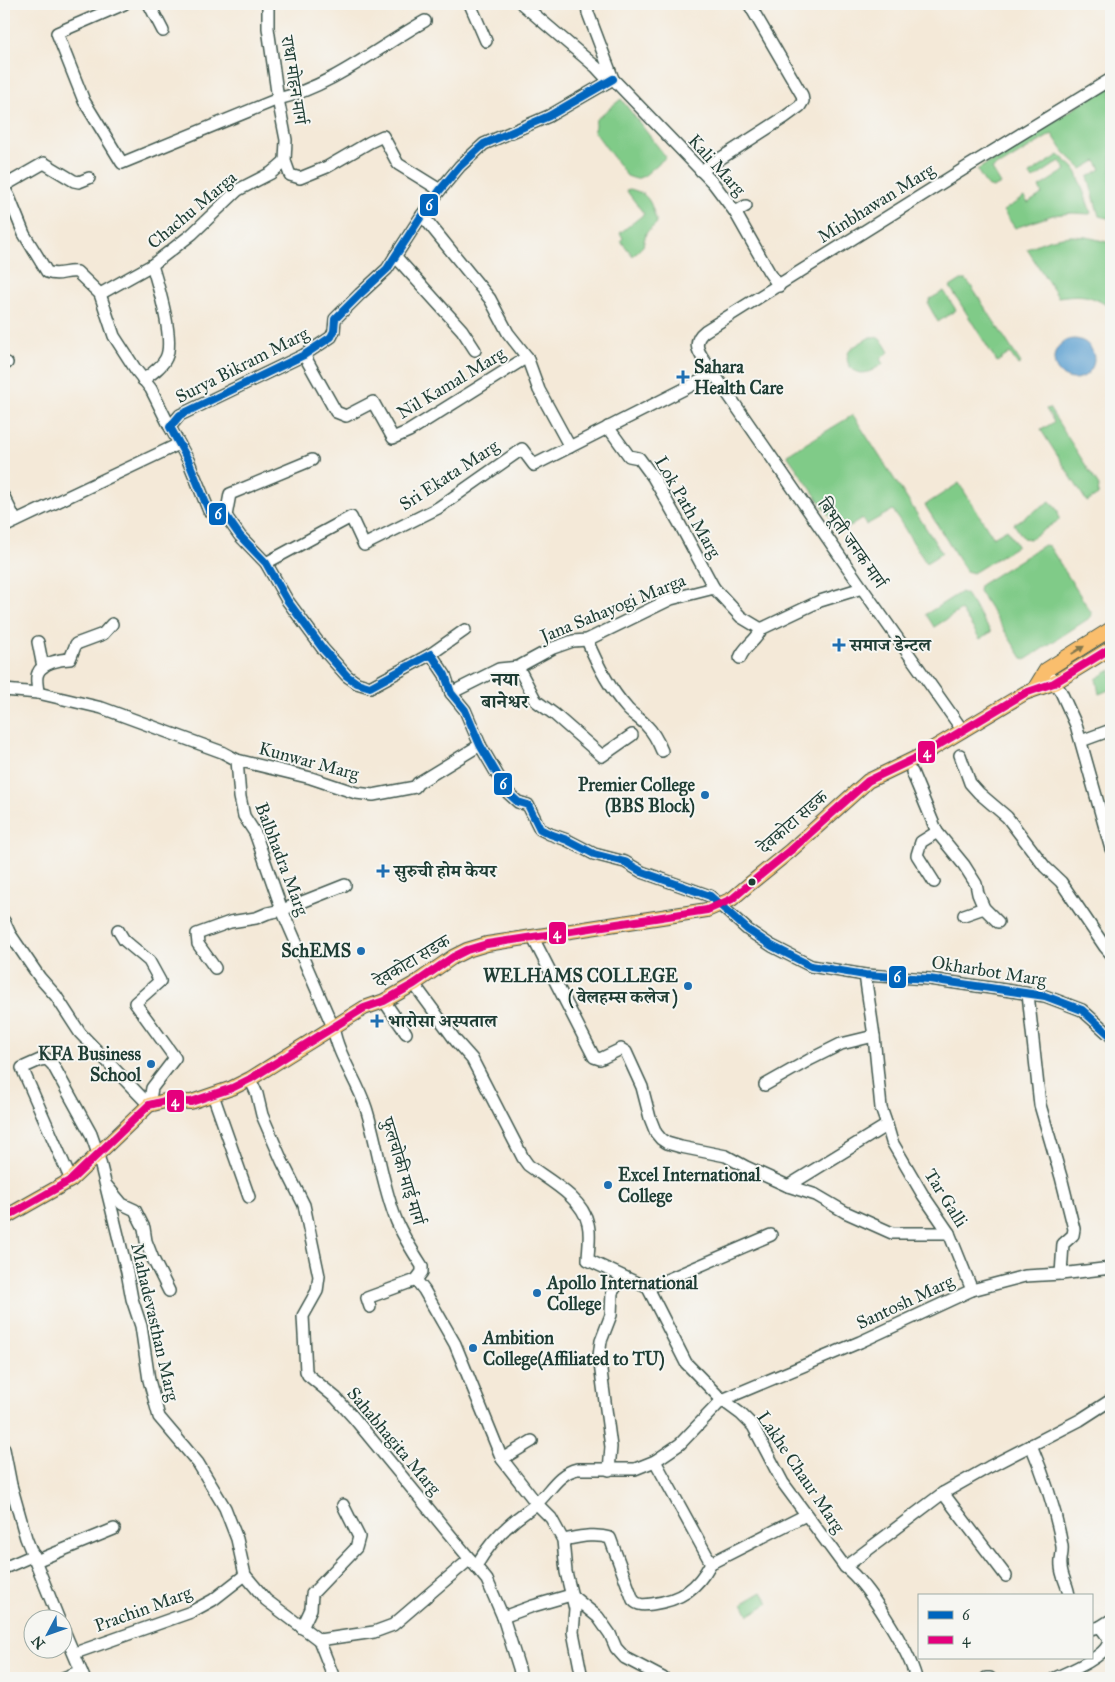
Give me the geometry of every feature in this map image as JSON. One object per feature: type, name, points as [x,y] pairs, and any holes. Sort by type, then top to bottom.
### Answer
[{"type":"main road","points":[[1035,688],[1046,670],[1111,629]]},
{"type":"main road","points":[[1035,688],[1054,683],[1111,648]]},
{"type":"main road","name":"देवकोटा सडक","points":[[149,1105],[164,1101],[191,1102],[250,1079],[364,1008],[384,1001],[414,984],[452,957],[467,950],[487,944],[532,936],[698,912],[720,905],[732,899],[790,851],[868,781],[920,756],[1035,688]]},
{"type":"main road","points":[[4,1218],[71,1180],[149,1105]]},
{"type":"street","points":[[149,4],[163,31]]},
{"type":"street","name":"राधा मोहन मार्ग","points":[[268,4],[268,28],[286,140],[285,161]]},
{"type":"street","points":[[470,4],[486,41]]},
{"type":"street","name":"Kali Marg","points":[[522,4],[611,80],[702,171],[735,212],[779,286]]},
{"type":"street","points":[[587,4],[588,13],[611,80]]},
{"type":"street","points":[[702,171],[786,116],[800,106],[803,101],[802,95],[749,4]]},
{"type":"street","points":[[118,5],[56,33],[84,101],[122,164],[278,99],[318,85],[385,47],[425,21]]},
{"type":"street","name":"Minbhawan Marg","points":[[714,374],[698,350],[696,342],[699,336],[967,167],[1111,79]]},
{"type":"street","name":"Surya Bikram Marg","points":[[226,516],[209,511],[170,427],[180,415],[304,354],[331,337],[334,331],[335,320],[387,269],[422,215],[460,166],[484,144],[549,116],[611,80]]},
{"type":"street","points":[[285,161],[290,175],[300,178],[327,167],[383,136],[398,164],[440,190]]},
{"type":"street","name":"Chachu Marga","points":[[143,380],[164,363],[168,349],[164,306],[152,266],[192,234],[238,190],[270,173],[285,161]]},
{"type":"street","points":[[89,178],[79,182],[74,181],[44,163],[4,187],[24,234],[47,272],[54,275],[73,271],[77,272],[100,294],[114,336],[151,389],[170,427]]},
{"type":"street","points":[[735,212],[746,206]]},
{"type":"street","name":"Nil Kamal Marg","points":[[304,354],[336,412],[346,416],[373,402],[393,438],[409,431],[527,357],[508,333],[490,299],[422,215]]},
{"type":"street","points":[[395,256],[462,330],[475,350]]},
{"type":"street","points":[[100,294],[152,266]]},
{"type":"street","points":[[527,357],[539,390],[570,447]]},
{"type":"street","name":"Sri Ekata Marg","points":[[266,563],[351,518],[364,545],[438,508],[522,449],[534,465],[714,374]]},
{"type":"street","name":"बिभूती जनक मार्ग","points":[[714,374],[963,731]]},
{"type":"street","name":"Lok Path Marg","points":[[608,427],[629,456],[639,458],[653,477],[714,588]]},
{"type":"street","points":[[4,527],[179,444]]},
{"type":"street","points":[[312,460],[230,494],[226,516],[240,536],[266,563],[288,600],[323,649],[347,676],[357,683],[370,687],[430,654],[465,630]]},
{"type":"street","points":[[4,496],[16,521]]},
{"type":"street","name":"Jana Sahayogi Marga","points":[[451,693],[499,669],[518,667],[553,648],[573,640],[587,640],[671,599],[714,588],[741,618],[761,629]]},
{"type":"street","points":[[740,658],[744,650],[759,636],[761,629],[820,601],[862,588]]},
{"type":"street","points":[[38,694],[36,678],[38,672],[43,667],[61,659],[70,659],[76,644],[103,634],[112,624]]},
{"type":"street","points":[[587,640],[599,668],[617,696],[627,709],[646,724],[656,736],[662,751]]},
{"type":"street","points":[[38,642],[43,667]]},
{"type":"street","name":"Okharbot Marg","points":[[430,654],[445,675],[451,693],[465,710],[480,746],[508,792],[518,802],[528,805],[540,829],[594,854],[625,862],[642,872],[710,896],[756,936],[811,966],[865,975],[930,979],[1045,996],[1082,1010],[1111,1036]]},
{"type":"street","points":[[518,667],[536,701],[554,714],[602,756],[632,735]]},
{"type":"street","points":[[1046,670],[1065,704],[1081,741],[1086,765],[1111,850]]},
{"type":"street","points":[[4,690],[38,694],[102,708],[222,752],[237,760]]},
{"type":"street","points":[[1081,741],[1111,730]]},
{"type":"street","name":"Kunwar Marg","points":[[237,760],[310,778],[356,793],[373,795],[415,787],[418,783],[480,746]]},
{"type":"street","points":[[960,755],[970,783],[1007,817],[1046,867],[1061,882],[1111,954]]},
{"type":"street","name":"Balbhadra Marg","points":[[237,760],[240,797],[244,816],[255,833],[282,910],[333,1027]]},
{"type":"street","points":[[912,772],[937,832],[964,865],[976,884],[984,908],[998,922]]},
{"type":"street","points":[[934,882],[917,855],[922,842],[937,832]]},
{"type":"street","points":[[215,968],[198,944],[197,934],[230,922],[256,918],[282,910],[345,886]]},
{"type":"street","points":[[964,915],[984,908]]},
{"type":"street","points":[[4,920],[10,934],[40,978],[56,996],[80,1033],[149,1105]]},
{"type":"street","points":[[118,930],[124,940],[149,961],[160,980],[135,1003],[175,1058],[152,1088],[149,1105]]},
{"type":"street","points":[[532,936],[594,1056],[600,1059],[621,1049],[626,1052],[642,1087],[656,1133],[661,1139],[681,1147],[726,1156],[788,1186],[816,1195],[845,1212],[892,1233],[949,1233]]},
{"type":"street","name":"Tar Galli","points":[[865,975],[874,1036],[881,1108],[886,1125],[892,1142],[914,1180],[949,1233],[972,1290]]},
{"type":"street","points":[[414,984],[472,1059],[528,1165],[576,1200],[584,1212],[589,1225],[588,1260],[648,1288],[771,1235]]},
{"type":"street","points":[[1028,994],[1040,1105],[1074,1230],[1063,1245],[1062,1274]]},
{"type":"street","points":[[384,1001],[406,1033]]},
{"type":"street","name":"फुलचोकी माई मार्ग","points":[[333,1027],[336,1042],[367,1110],[381,1169],[396,1220],[422,1266],[422,1272],[416,1280]]},
{"type":"street","points":[[765,1086],[841,1044],[874,1036]]},
{"type":"street","name":"Mahadevasthan Marg","points":[[71,1180],[22,1068],[40,1060],[47,1059],[53,1065],[91,1134],[98,1154],[132,1299],[141,1326],[149,1380],[159,1417],[198,1462],[225,1508],[237,1539],[245,1575],[266,1600],[319,1640]]},
{"type":"street","name":"Sahabhagita Marg","points":[[250,1079],[282,1162],[304,1205],[319,1276],[317,1290],[303,1316],[306,1371],[308,1375],[336,1398],[354,1418],[487,1580],[503,1618],[521,1678]]},
{"type":"street","points":[[213,1094],[249,1197]]},
{"type":"street","points":[[788,1186],[886,1125]]},
{"type":"street","points":[[105,1183],[122,1204],[135,1210],[144,1228],[146,1241],[153,1259],[169,1291]]},
{"type":"street","name":"Santosh Marg","points":[[722,1400],[860,1342],[972,1290],[1025,1276],[1111,1268]]},
{"type":"street","points":[[609,1470],[610,1447],[599,1356],[601,1341],[611,1315],[612,1292],[623,1277]]},
{"type":"street","points":[[370,1307],[367,1298],[416,1280],[424,1290],[455,1344],[502,1459],[537,1504],[551,1518],[563,1540],[566,1572],[575,1609],[573,1632],[582,1678]]},
{"type":"street","name":"Lakhe Chaur Marg","points":[[648,1288],[686,1363],[722,1400],[753,1426],[783,1483],[845,1567],[853,1573],[869,1592],[910,1660],[916,1678]]},
{"type":"street","points":[[334,1678],[319,1640],[374,1632],[394,1626],[473,1562],[513,1521],[537,1504],[557,1481],[569,1471],[577,1469],[635,1469],[655,1461],[680,1444],[722,1400]]},
{"type":"street","points":[[845,1567],[943,1493],[1080,1420],[1111,1400]]},
{"type":"street","points":[[502,1459],[532,1441]]},
{"type":"street","points":[[1031,1445],[1050,1494],[1062,1548],[1061,1566],[1069,1594]]},
{"type":"street","points":[[4,1452],[26,1538],[55,1610]]},
{"type":"street","points":[[655,1461],[711,1563]]},
{"type":"street","points":[[943,1493],[1006,1576]]},
{"type":"street","points":[[302,1628],[311,1609],[312,1594],[356,1548],[359,1542],[359,1537],[343,1505]]},
{"type":"street","points":[[563,1540],[586,1536],[610,1538],[633,1600],[638,1604],[657,1603],[680,1597],[694,1587],[704,1576],[711,1563],[806,1514]]},
{"type":"street","points":[[4,1568],[114,1529]]},
{"type":"street","name":"Prachin Marg","points":[[75,1652],[191,1612],[213,1600],[245,1575]]},
{"type":"street","points":[[503,1618],[533,1606],[571,1595]]},
{"type":"street","points":[[571,1595],[598,1617],[610,1634],[616,1648],[625,1658],[663,1678]]},
{"type":"street","points":[[1095,1628],[1111,1620]]},
{"type":"street","points":[[1092,1660],[1107,1646],[1108,1641],[1105,1633],[1095,1628]]},
{"type":"street","points":[[63,1678],[83,1674],[72,1646]]},
{"type":"street","points":[[1055,1678],[1091,1660]]},
{"type":"green space","points":[[1111,85],[1111,219],[1099,216],[1088,177],[1101,169],[1096,161],[1082,169],[1064,152],[1052,134],[992,169],[1001,184],[993,188],[987,186],[977,170]]},
{"type":"green space","points":[[621,99],[666,157],[644,176],[636,179],[627,176],[594,131],[596,119]]},
{"type":"green space","points":[[1059,155],[1077,173],[1091,213],[1053,215],[1015,228],[1003,211],[1024,197],[1028,203],[1042,194],[1039,187],[1066,170],[1060,161],[1033,179],[1029,174]]},
{"type":"green space","points":[[630,189],[646,197],[657,223],[646,233],[643,246],[633,256],[621,241],[623,238],[620,233],[644,214],[626,190]]},
{"type":"green space","points":[[1072,236],[1087,237],[1111,243],[1111,308],[1085,296],[1058,297],[1027,249],[1049,240]]},
{"type":"green space","points":[[961,280],[966,280],[969,283],[1021,363],[1018,365],[1010,353],[997,362],[950,287]]},
{"type":"green space","points":[[944,291],[956,310],[938,322],[928,304],[930,299]]},
{"type":"green space","points":[[870,337],[880,339],[889,352],[880,359],[883,364],[873,370],[862,373],[854,371],[849,365],[848,354],[852,348]]},
{"type":"green space","points":[[1049,408],[1099,486],[1098,495],[1087,502],[1041,430],[1054,422],[1046,409]]},
{"type":"green space","points":[[853,415],[942,553],[926,563],[893,510],[866,525],[862,519],[841,532],[787,455]]},
{"type":"green space","points":[[959,483],[993,537],[1007,529],[1017,546],[973,573],[966,571],[925,505]]},
{"type":"green space","points":[[1050,501],[1058,511],[1059,520],[1030,539],[1023,538],[1014,524]]},
{"type":"green space","points":[[1045,545],[1049,546],[1092,614],[1091,617],[1025,660],[979,591],[980,585]]},
{"type":"green space","points":[[961,592],[966,594],[991,632],[980,639],[961,610],[934,627],[926,614]]},
{"type":"green space","points":[[1111,670],[1111,689],[1099,694],[1096,679]]},
{"type":"green space","points":[[762,1592],[769,1603],[749,1615],[743,1603]]},
{"type":"water","points":[[1074,339],[1088,345],[1094,359],[1088,373],[1074,379],[1060,373],[1054,359],[1060,345]]},
{"type":"transit line","name":"6","points":[[613,79],[549,116],[484,144],[460,166],[440,190],[387,269],[335,319],[334,331],[331,337],[304,355],[180,415],[170,427],[188,460],[209,511],[226,516],[240,536],[266,563],[287,600],[323,649],[347,676],[357,683],[370,687],[431,654],[445,675],[451,693],[465,710],[480,745],[508,793],[518,802],[528,805],[540,829],[594,854],[625,862],[642,872],[710,896],[748,930],[772,946],[811,966],[865,975],[929,979],[1045,996],[1082,1010],[1111,1036]]},
{"type":"transit line","name":"4","points":[[4,1218],[71,1180],[149,1105],[165,1101],[191,1102],[232,1088],[250,1079],[364,1008],[384,1001],[414,984],[453,957],[467,950],[487,944],[707,910],[732,899],[790,851],[868,781],[920,756],[1025,693],[1054,683],[1111,648]]},
{"type":"place","name":"Sahara Health Care","points":[[683,377]]},
{"type":"place","name":"समाज डेन्टल","points":[[839,645]]},
{"type":"place","name":"Premier College (BBS Block)","points":[[705,795]]},
{"type":"place","name":"सुरुची होम केयर","points":[[383,871]]},
{"type":"place","name":"SchEMS","points":[[361,951]]},
{"type":"place","name":"WELHAMS COLLEGE ( वेलहम्स कलेज )","points":[[688,986]]},
{"type":"place","name":"भारोसा अस्पताल","points":[[377,1021]]},
{"type":"place","name":"KFA Business School","points":[[151,1064]]},
{"type":"place","name":"Excel International College","points":[[608,1185]]},
{"type":"place","name":"Apollo International College","points":[[537,1293]]},
{"type":"place","name":"Ambition College(Affiliated to TU)","points":[[473,1348]]},
{"type":"district","name":"नया बानेश्वर","points":[[505,690]]}]
